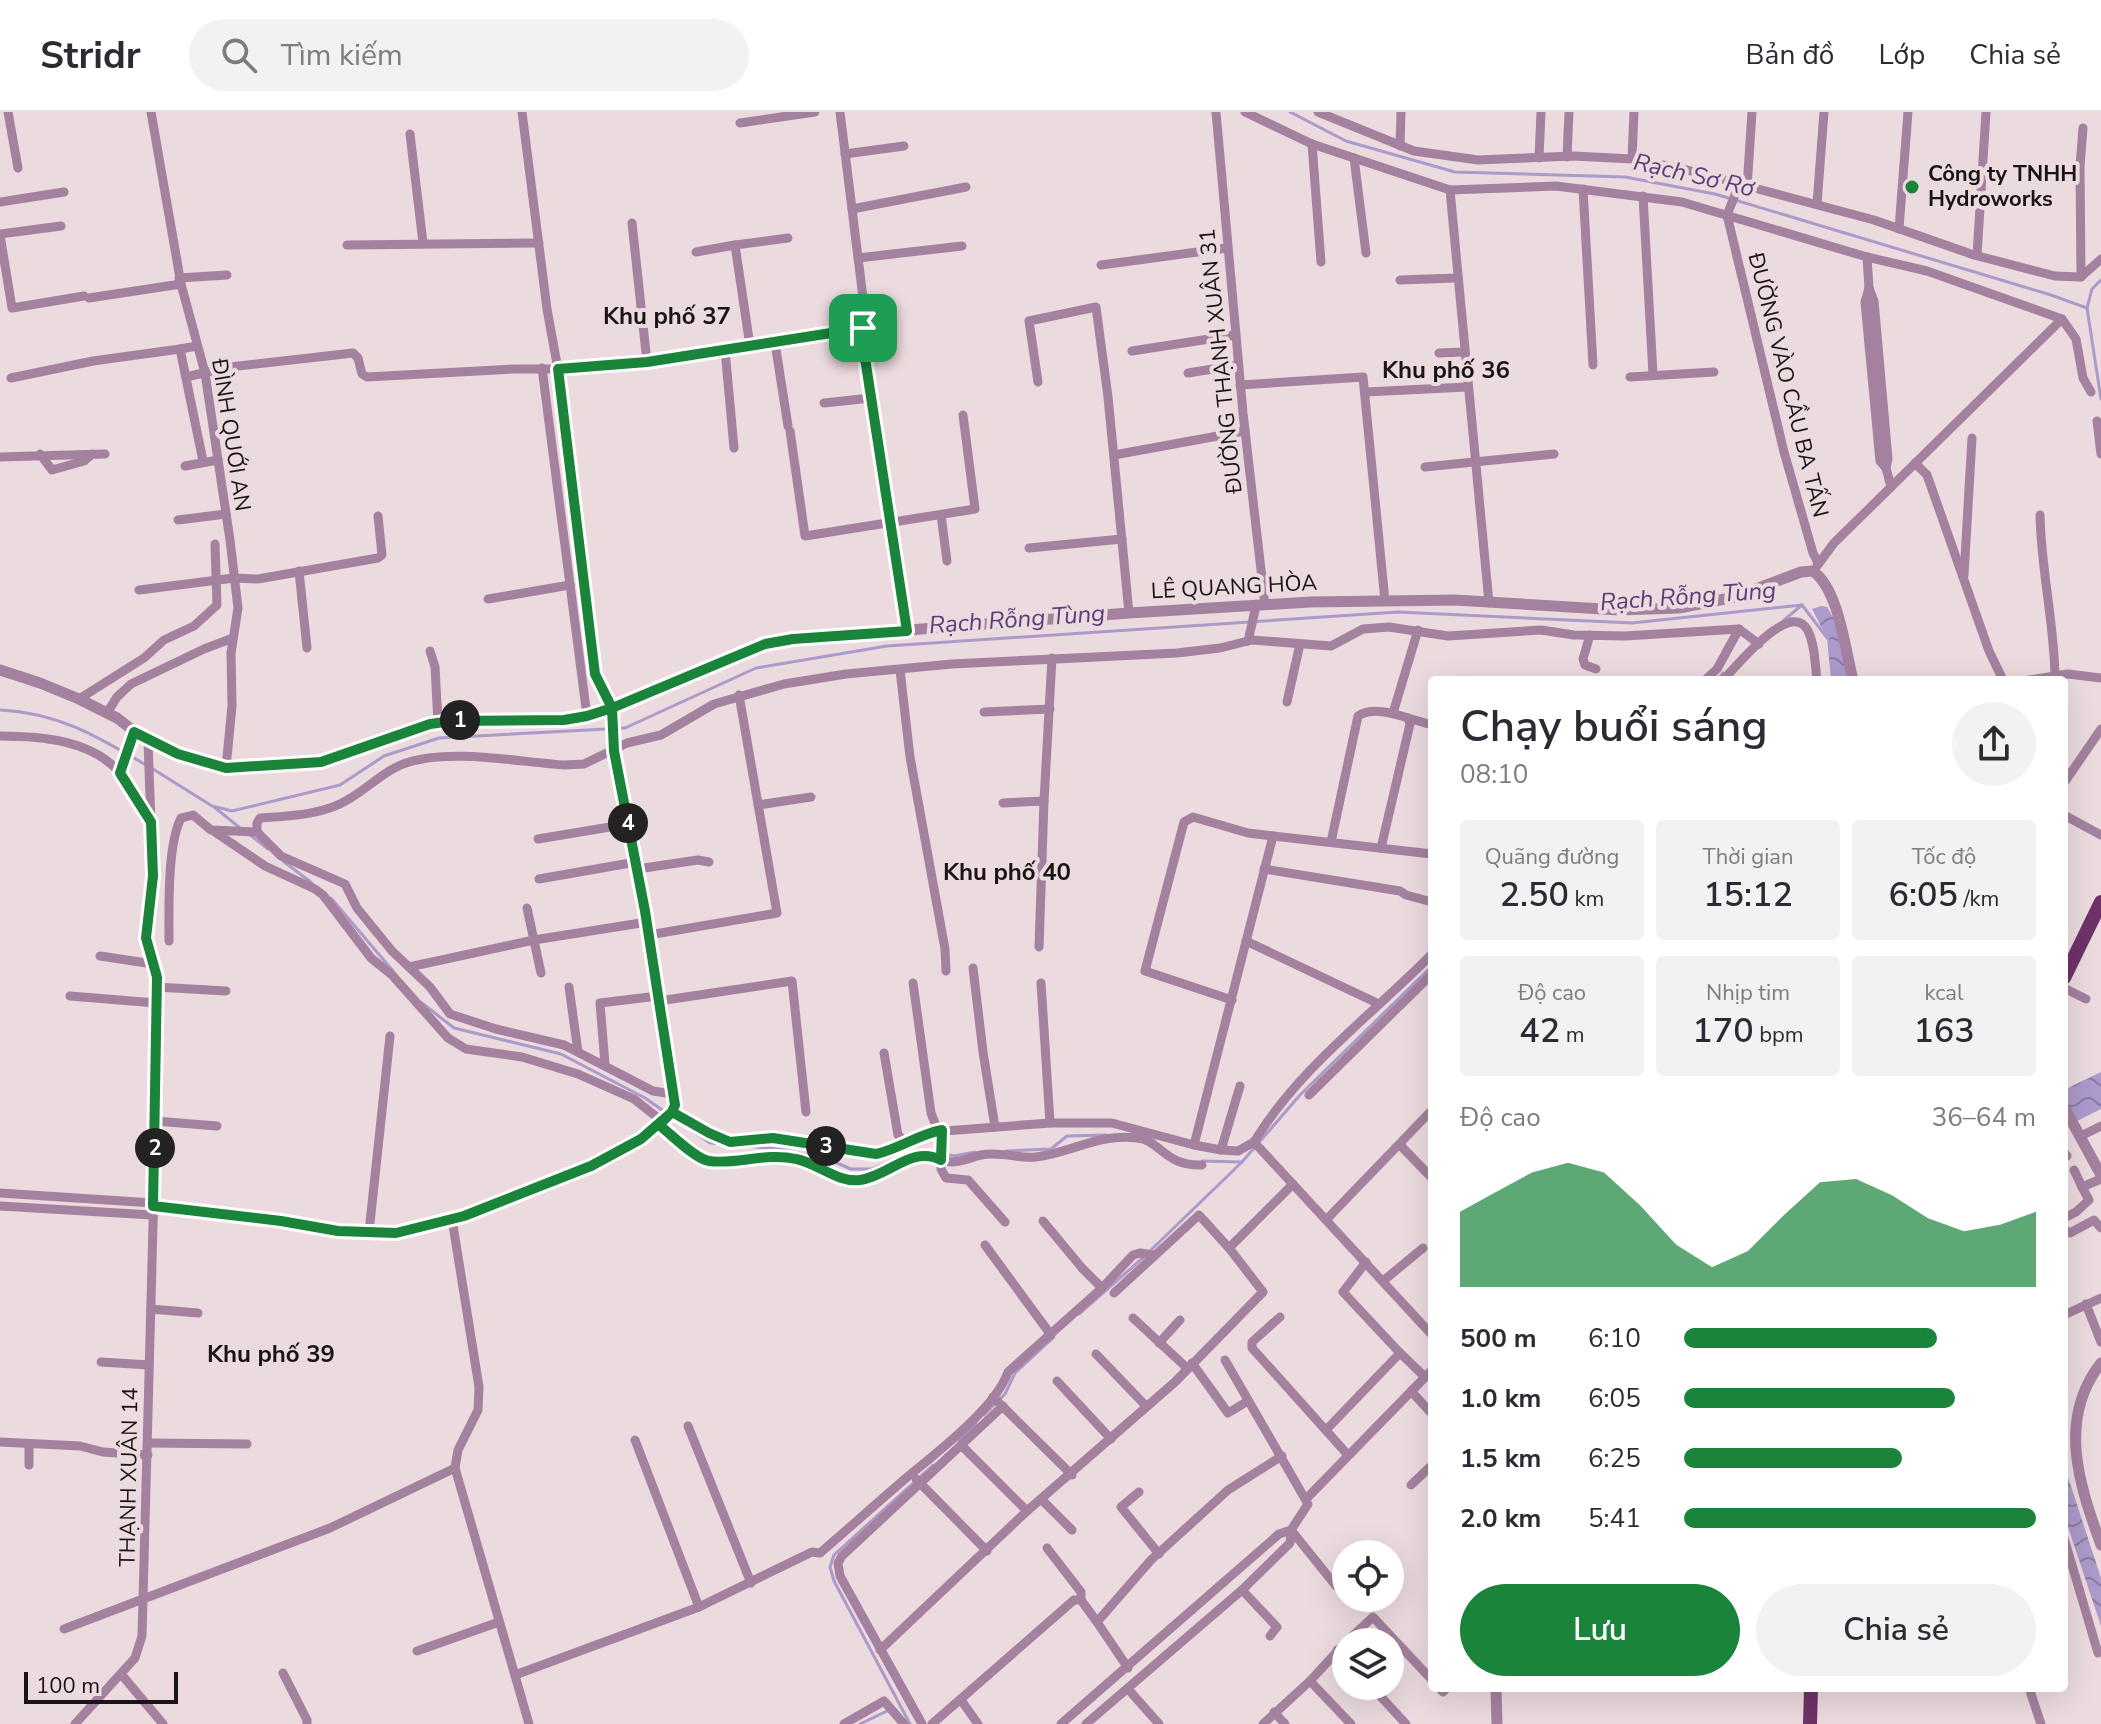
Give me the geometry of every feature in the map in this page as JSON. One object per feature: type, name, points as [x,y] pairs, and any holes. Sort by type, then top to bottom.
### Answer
[{"type":"main road","points":[[2068,970],[2101,902]]},
{"type":"main road","points":[[1810,1724],[1811,1692]]},
{"type":"street","points":[[8,112],[18,168]]},
{"type":"street","name":"ĐÌNH QUỚI AN","points":[[151,112],[180,281],[205,373],[238,608],[233,638],[232,706],[226,768]]},
{"type":"street","points":[[0,1193],[281,1221],[338,1231],[396,1233],[452,1219],[591,1166],[641,1139],[665,1120],[675,1105],[610,711],[595,674],[558,369],[547,309],[522,112]]},
{"type":"street","points":[[740,123],[815,112]]},
{"type":"street","points":[[840,112],[866,322],[861,332],[907,631]]},
{"type":"street","name":"ĐƯỜNG THẠNH XUÂN 31","points":[[1216,112],[1259,608],[1249,637]]},
{"type":"street","points":[[1245,112],[1312,144],[1450,190],[1556,186],[1682,202],[1867,257],[1927,271],[2062,319],[2076,339],[2083,378],[2091,392]]},
{"type":"street","points":[[1318,112],[1414,151],[1478,160],[1567,157],[1632,159],[1687,170],[1817,204],[1977,255],[2055,276],[2081,277],[2101,259]]},
{"type":"street","points":[[1400,146],[1401,112]]},
{"type":"street","points":[[1539,158],[1541,112]]},
{"type":"street","points":[[1567,157],[1569,112]]},
{"type":"street","points":[[1632,159],[1634,112]]},
{"type":"street","points":[[1727,215],[1743,186],[1752,112]]},
{"type":"street","points":[[1817,204],[1824,112]]},
{"type":"street","points":[[1899,229],[1908,112]]},
{"type":"street","points":[[1977,255],[1986,112]]},
{"type":"street","points":[[2081,277],[2080,166],[2083,128]]},
{"type":"street","points":[[410,134],[423,243]]},
{"type":"street","points":[[1312,144],[1321,262]]},
{"type":"street","points":[[845,154],[904,146]]},
{"type":"street","points":[[1354,158],[1366,253]]},
{"type":"street","points":[[852,209],[966,187]]},
{"type":"street","points":[[1583,189],[1593,365]]},
{"type":"street","points":[[1450,190],[1489,603]]},
{"type":"street","points":[[0,202],[64,192]]},
{"type":"street","points":[[1643,196],[1653,374]]},
{"type":"street","name":"ĐƯỜNG VÀO CẦU BA TẤN","points":[[1727,215],[1784,452],[1816,567]]},
{"type":"street","points":[[632,223],[647,362]]},
{"type":"street","points":[[61,226],[0,235],[12,308],[227,275]]},
{"type":"street","points":[[696,252],[788,238]]},
{"type":"street","points":[[347,245],[539,243]]},
{"type":"street","points":[[735,245],[750,346]]},
{"type":"street","points":[[858,258],[962,246]]},
{"type":"street","points":[[1101,265],[1227,248]]},
{"type":"street","points":[[1867,257],[1883,396],[1886,468],[1891,487]]},
{"type":"street","points":[[1400,280],[1457,278]]},
{"type":"street","points":[[1038,382],[1029,321],[1096,307],[1129,613]]},
{"type":"street","points":[[1852,676],[1830,590],[1816,567],[1834,543],[2062,319]]},
{"type":"street","points":[[186,377],[230,367],[353,353],[358,358],[362,374],[367,377],[558,369],[647,362],[863,328]]},
{"type":"street","points":[[1132,351],[1235,335]]},
{"type":"street","points":[[775,343],[805,536],[975,509],[963,415]]},
{"type":"street","points":[[11,378],[93,361],[197,346]]},
{"type":"street","points":[[180,349],[203,461]]},
{"type":"street","points":[[725,350],[734,448]]},
{"type":"street","points":[[1439,353],[1464,352]]},
{"type":"street","points":[[1188,373],[1238,365]]},
{"type":"street","points":[[542,368],[587,716]]},
{"type":"street","points":[[1630,377],[1714,372]]},
{"type":"street","points":[[1240,385],[1363,377],[1385,601]]},
{"type":"street","points":[[1366,392],[1467,387]]},
{"type":"street","points":[[824,403],[871,398]]},
{"type":"street","points":[[2097,421],[2101,454]]},
{"type":"street","points":[[1114,455],[1245,431]]},
{"type":"street","points":[[1964,580],[1972,438]]},
{"type":"street","points":[[40,454],[52,470],[84,461],[92,454]]},
{"type":"street","points":[[0,457],[105,454]]},
{"type":"street","points":[[1425,467],[1554,454]]},
{"type":"street","points":[[185,466],[218,460]]},
{"type":"street","points":[[1915,463],[1927,475],[2001,676]]},
{"type":"street","points":[[178,520],[226,514]]},
{"type":"street","points":[[941,515],[947,561]]},
{"type":"street","points":[[2040,515],[2040,550],[2052,622],[2055,676],[2068,674],[2101,678]]},
{"type":"street","points":[[139,590],[234,578],[258,579],[380,557],[378,516]]},
{"type":"street","points":[[1029,548],[1122,539]]},
{"type":"street","points":[[79,699],[144,658],[164,640],[194,626],[217,605],[215,544]]},
{"type":"street","name":"LÊ QUANG HÒA","points":[[1,668],[107,713],[148,747],[226,768],[321,762],[409,730],[438,723],[564,720],[610,711],[774,642],[793,639],[1129,613],[1385,601],[1619,610],[1679,608],[1719,601],[1816,567]]},
{"type":"street","points":[[299,571],[307,648]]},
{"type":"street","points":[[488,599],[570,585]]},
{"type":"street","points":[[1727,676],[1780,625],[1789,621],[1799,621],[1807,627],[1816,676]]},
{"type":"street","points":[[257,832],[260,818],[323,811],[348,801],[402,764],[421,758],[442,756],[584,764],[627,743],[661,735],[714,704],[739,695],[836,675],[952,664],[1177,653],[1220,648],[1249,637],[1331,646],[1363,629],[1389,627],[1448,636],[1541,630],[1589,639],[1739,629],[1759,644]]},
{"type":"street","points":[[1709,676],[1717,669],[1739,629]]},
{"type":"street","points":[[1393,713],[1418,630]]},
{"type":"street","points":[[107,713],[117,697],[131,684],[233,638]]},
{"type":"street","points":[[1589,639],[1583,659],[1585,665],[1596,669]]},
{"type":"street","points":[[1287,702],[1300,644]]},
{"type":"street","points":[[430,651],[435,667],[438,723]]},
{"type":"street","points":[[1039,947],[1052,658]]},
{"type":"street","points":[[900,670],[910,757],[945,949],[946,971]]},
{"type":"street","points":[[649,935],[777,913],[739,695]]},
{"type":"street","points":[[984,712],[1050,709]]},
{"type":"street","points":[[1331,842],[1358,716],[1368,711],[1393,713],[1428,724]]},
{"type":"street","points":[[1381,848],[1410,724],[1408,718]]},
{"type":"street","points":[[2068,777],[2101,729]]},
{"type":"street","points":[[0,736],[47,738],[77,745],[112,763],[121,769],[151,822]]},
{"type":"street","points":[[121,769],[132,736]]},
{"type":"street","name":"THẠNH XUÂN 14","points":[[75,1724],[135,1658],[142,1636],[156,1003],[153,964],[146,938],[153,876],[148,747]]},
{"type":"street","points":[[758,805],[811,797]]},
{"type":"street","points":[[1003,803],[1044,801]]},
{"type":"street","points":[[169,941],[176,829],[181,818],[193,815],[265,866],[323,895],[371,958],[392,975],[448,1038],[466,1049],[522,1057],[578,1074],[634,1099],[665,1120],[699,1157],[709,1161],[766,1156],[794,1158],[817,1165],[846,1180],[868,1178],[920,1156],[964,1161],[980,1155],[999,1154],[1032,1158],[1056,1154],[1096,1140],[1137,1138],[1178,1163],[1202,1165]]},
{"type":"street","points":[[1232,1000],[1145,971],[1184,822],[1193,817],[1248,833],[1428,854]]},
{"type":"street","points":[[2068,817],[2101,835]]},
{"type":"street","points":[[538,839],[628,824]]},
{"type":"street","points":[[217,831],[257,832],[281,856],[345,884],[357,908],[430,987],[450,1014],[484,1026],[553,1042],[605,1064],[653,1091],[673,1094]]},
{"type":"street","points":[[1194,1145],[1273,836]]},
{"type":"street","points":[[539,879],[636,866],[698,860],[709,862]]},
{"type":"street","points":[[1264,869],[1400,891],[1428,901]]},
{"type":"street","points":[[527,908],[541,973]]},
{"type":"street","points":[[409,967],[534,940],[647,922]]},
{"type":"street","points":[[1246,941],[1387,1005]]},
{"type":"street","points":[[100,956],[153,964]]},
{"type":"street","points":[[1309,1095],[1428,959]]},
{"type":"street","points":[[973,968],[995,1127]]},
{"type":"street","points":[[665,1120],[730,1142],[773,1138],[876,1154],[941,1133],[1050,1123],[1112,1123],[1194,1145],[1238,1151],[1254,1143],[1265,1123],[1309,1072],[1387,1005],[1428,980]]},
{"type":"street","points":[[605,1064],[600,1003],[658,999],[792,981],[806,1112]]},
{"type":"street","points":[[913,983],[931,1113],[941,1133],[941,1169],[946,1178],[968,1180],[1005,1222]]},
{"type":"street","points":[[1041,983],[1050,1123]]},
{"type":"street","points":[[156,987],[226,991]]},
{"type":"street","points":[[569,987],[578,1052]]},
{"type":"street","points":[[2068,990],[2086,999]]},
{"type":"street","points":[[70,996],[156,1003]]},
{"type":"street","points":[[369,1232],[390,1036]]},
{"type":"street","points":[[884,1053],[898,1135],[907,1143]]},
{"type":"street","points":[[1221,1150],[1240,1086]]},
{"type":"street","points":[[1326,1220],[1428,1114]]},
{"type":"street","points":[[155,1121],[217,1126]]},
{"type":"street","points":[[2068,1124],[2081,1136],[2101,1177],[2082,1187]]},
{"type":"street","points":[[2081,1136],[2101,1126]]},
{"type":"street","points":[[1254,1143],[1428,1331]]},
{"type":"street","points":[[1400,1145],[1428,1174]]},
{"type":"street","points":[[2068,1216],[2089,1200],[2074,1170]]},
{"type":"street","points":[[1229,1248],[1293,1184]]},
{"type":"street","points":[[0,1206],[152,1208]]},
{"type":"street","points":[[880,1650],[1027,1511],[1072,1475],[1190,1366],[1263,1292],[1199,1215],[1148,1254],[1133,1255],[1102,1288],[1008,1372],[998,1401],[962,1446],[838,1563],[840,1576],[880,1650],[922,1724]]},
{"type":"street","points":[[452,1219],[479,1387],[478,1410],[458,1450],[455,1468],[529,1724]]},
{"type":"street","points":[[2068,1232],[2094,1220],[2101,1228]]},
{"type":"street","points":[[1043,1221],[1102,1288]]},
{"type":"street","points":[[985,1245],[1051,1335]]},
{"type":"street","points":[[1383,1281],[1423,1248]]},
{"type":"street","points":[[1114,1293],[1151,1260],[1148,1254]]},
{"type":"street","points":[[1306,1499],[1348,1455],[1414,1395],[1428,1374],[1400,1353],[1343,1292],[1366,1262]]},
{"type":"street","points":[[2068,1313],[2101,1298]]},
{"type":"street","points":[[2086,1304],[2101,1342]]},
{"type":"street","points":[[151,1309],[198,1313]]},
{"type":"street","points":[[1280,1317],[1252,1342],[1252,1348],[1348,1455]]},
{"type":"street","points":[[1133,1318],[1190,1366],[1228,1413],[1248,1401]]},
{"type":"street","points":[[1159,1343],[1180,1320]]},
{"type":"street","points":[[1326,1430],[1400,1353]]},
{"type":"street","points":[[1096,1354],[1146,1406]]},
{"type":"street","points":[[1086,1724],[1242,1590],[1290,1543],[1291,1530],[1308,1504],[1225,1360]]},
{"type":"street","points":[[101,1362],[149,1365]]},
{"type":"street","points":[[2101,1363],[2085,1389],[2077,1410],[2074,1444],[2081,1482],[2101,1545]]},
{"type":"street","points":[[1057,1381],[1111,1439]]},
{"type":"street","points":[[1414,1395],[1428,1410]]},
{"type":"street","points":[[515,1675],[699,1607],[812,1552],[820,1553],[998,1401]]},
{"type":"street","points":[[998,1401],[1072,1475]]},
{"type":"street","points":[[688,1426],[751,1583]]},
{"type":"street","points":[[635,1440],[699,1607]]},
{"type":"street","points":[[0,1442],[80,1446],[103,1452],[148,1455]]},
{"type":"street","points":[[148,1443],[247,1444]]},
{"type":"street","points":[[29,1444],[29,1465]]},
{"type":"street","points":[[962,1446],[1027,1511]]},
{"type":"street","points":[[1097,1622],[1159,1554],[1228,1490],[1282,1456]]},
{"type":"street","points":[[64,1629],[330,1528],[455,1468]]},
{"type":"street","points":[[1411,1485],[1428,1469]]},
{"type":"street","points":[[911,1474],[987,1551]]},
{"type":"street","points":[[1139,1492],[1121,1507],[1159,1554]]},
{"type":"street","points":[[1042,1500],[1072,1530]]},
{"type":"street","points":[[1291,1530],[1332,1581]]},
{"type":"street","points":[[1061,1724],[1279,1534],[1291,1530]]},
{"type":"street","points":[[1047,1548],[1081,1592],[1081,1600],[1128,1668]]},
{"type":"street","points":[[2068,1552],[2098,1653]]},
{"type":"street","points":[[1242,1590],[1277,1627],[1270,1636]]},
{"type":"street","points":[[932,1724],[1074,1600],[1081,1600]]},
{"type":"street","points":[[1361,1628],[1373,1617],[1383,1628]]},
{"type":"street","points":[[417,1651],[499,1622]]},
{"type":"street","points":[[1404,1650],[1428,1676]]},
{"type":"street","points":[[1263,1724],[1310,1681],[1332,1656]]},
{"type":"street","points":[[283,1673],[307,1724]]},
{"type":"street","points":[[121,1674],[163,1724]]},
{"type":"street","points":[[1310,1681],[1351,1724]]},
{"type":"street","points":[[1128,1689],[1159,1724]]},
{"type":"street","points":[[1496,1692],[1497,1724]]},
{"type":"street","points":[[2030,1692],[2041,1724]]},
{"type":"street","points":[[961,1700],[978,1724]]},
{"type":"street","points":[[1384,1700],[1406,1724]]},
{"type":"street","points":[[844,1724],[884,1701],[901,1722]]},
{"type":"street","points":[[1274,1712],[1285,1724]]},
{"type":"street","points":[[888,1724],[901,1722]]},
{"type":"water","points":[[1827,607],[1838,626],[1846,676],[1831,676],[1827,638],[1812,609]]},
{"type":"water","points":[[2101,1072],[2101,1109],[2077,1121],[2068,1106],[2068,1088]]},
{"type":"water","points":[[2068,1477],[2101,1578],[2101,1626],[2068,1527]]},
{"type":"waterway","name":"Rạch Sơ Rơ","points":[[1290,112],[1346,141],[1455,172],[1625,177],[1715,194],[2087,308]]},
{"type":"waterway","points":[[2101,280],[2092,289],[2087,308],[2101,399]]},
{"type":"waterway","points":[[1802,605],[1828,639]]},
{"type":"waterway","points":[[1783,621],[1802,605]]},
{"type":"waterway","name":"Rạch Rỗng Tùng","points":[[153,769],[212,806],[232,811],[340,785],[384,756],[439,738],[625,728],[756,668],[887,646],[1398,612],[1632,623],[1802,605]]},
{"type":"waterway","name":"Rạch Rỗng Tùng","points":[[0,710],[59,721],[94,736],[146,765]]},
{"type":"waterway","points":[[214,807],[239,827]]},
{"type":"waterway","points":[[249,834],[268,849]]},
{"type":"waterway","points":[[283,861],[312,883]]},
{"type":"waterway","points":[[331,898],[393,971]]},
{"type":"waterway","points":[[1151,1250],[1242,1162],[1300,1095],[1428,970]]},
{"type":"waterway","points":[[422,1003],[454,1028],[561,1054],[645,1098],[671,1116]]},
{"type":"waterway","points":[[677,1120],[710,1143],[727,1144]]},
{"type":"waterway","points":[[1006,1151],[1051,1149],[1067,1136],[1106,1135]]},
{"type":"waterway","points":[[738,1145],[785,1150],[830,1160],[851,1169],[872,1169],[904,1156]]},
{"type":"waterway","points":[[931,1151],[954,1156],[975,1152]]},
{"type":"waterway","points":[[1202,1161],[1242,1162]]},
{"type":"waterway","points":[[1079,1314],[1145,1256]]},
{"type":"waterway","points":[[984,1415],[1005,1394],[1015,1373],[1053,1338]]},
{"type":"waterway","points":[[959,1441],[976,1424]]},
{"type":"waterway","points":[[910,1724],[834,1581],[830,1567],[834,1555],[933,1465]]},
{"type":"waterway","points":[[860,1724],[889,1710]]},
{"type":"place","name":"Công ty TNHH Hydroworks","points":[[1912,187]]},
{"type":"district","name":"Khu phố 37","points":[[667,316]]},
{"type":"district","name":"Khu phố 36","points":[[1446,370]]},
{"type":"district","name":"Khu phố 40","points":[[1007,872]]},
{"type":"district","name":"Khu phố 39","points":[[271,1354]]},
{"type":"route","points":[[863,328],[647,362],[558,369],[595,674],[612,708],[614,751],[645,911],[675,1105],[672,1112],[666,1120],[659,1125],[699,1157],[709,1161],[766,1156],[794,1158],[817,1165],[846,1180],[880,1174],[909,1158],[931,1155],[941,1160],[942,1130],[876,1154],[773,1138],[730,1142],[672,1112],[641,1139],[591,1166],[464,1216],[396,1233],[338,1231],[153,1206],[157,977],[146,938],[152,901],[151,822],[120,773],[134,732],[148,742],[178,754],[226,768],[321,762],[430,724],[564,720],[587,716],[605,711],[612,708],[740,654],[765,644],[793,639],[907,631],[861,332],[863,328]]}]
